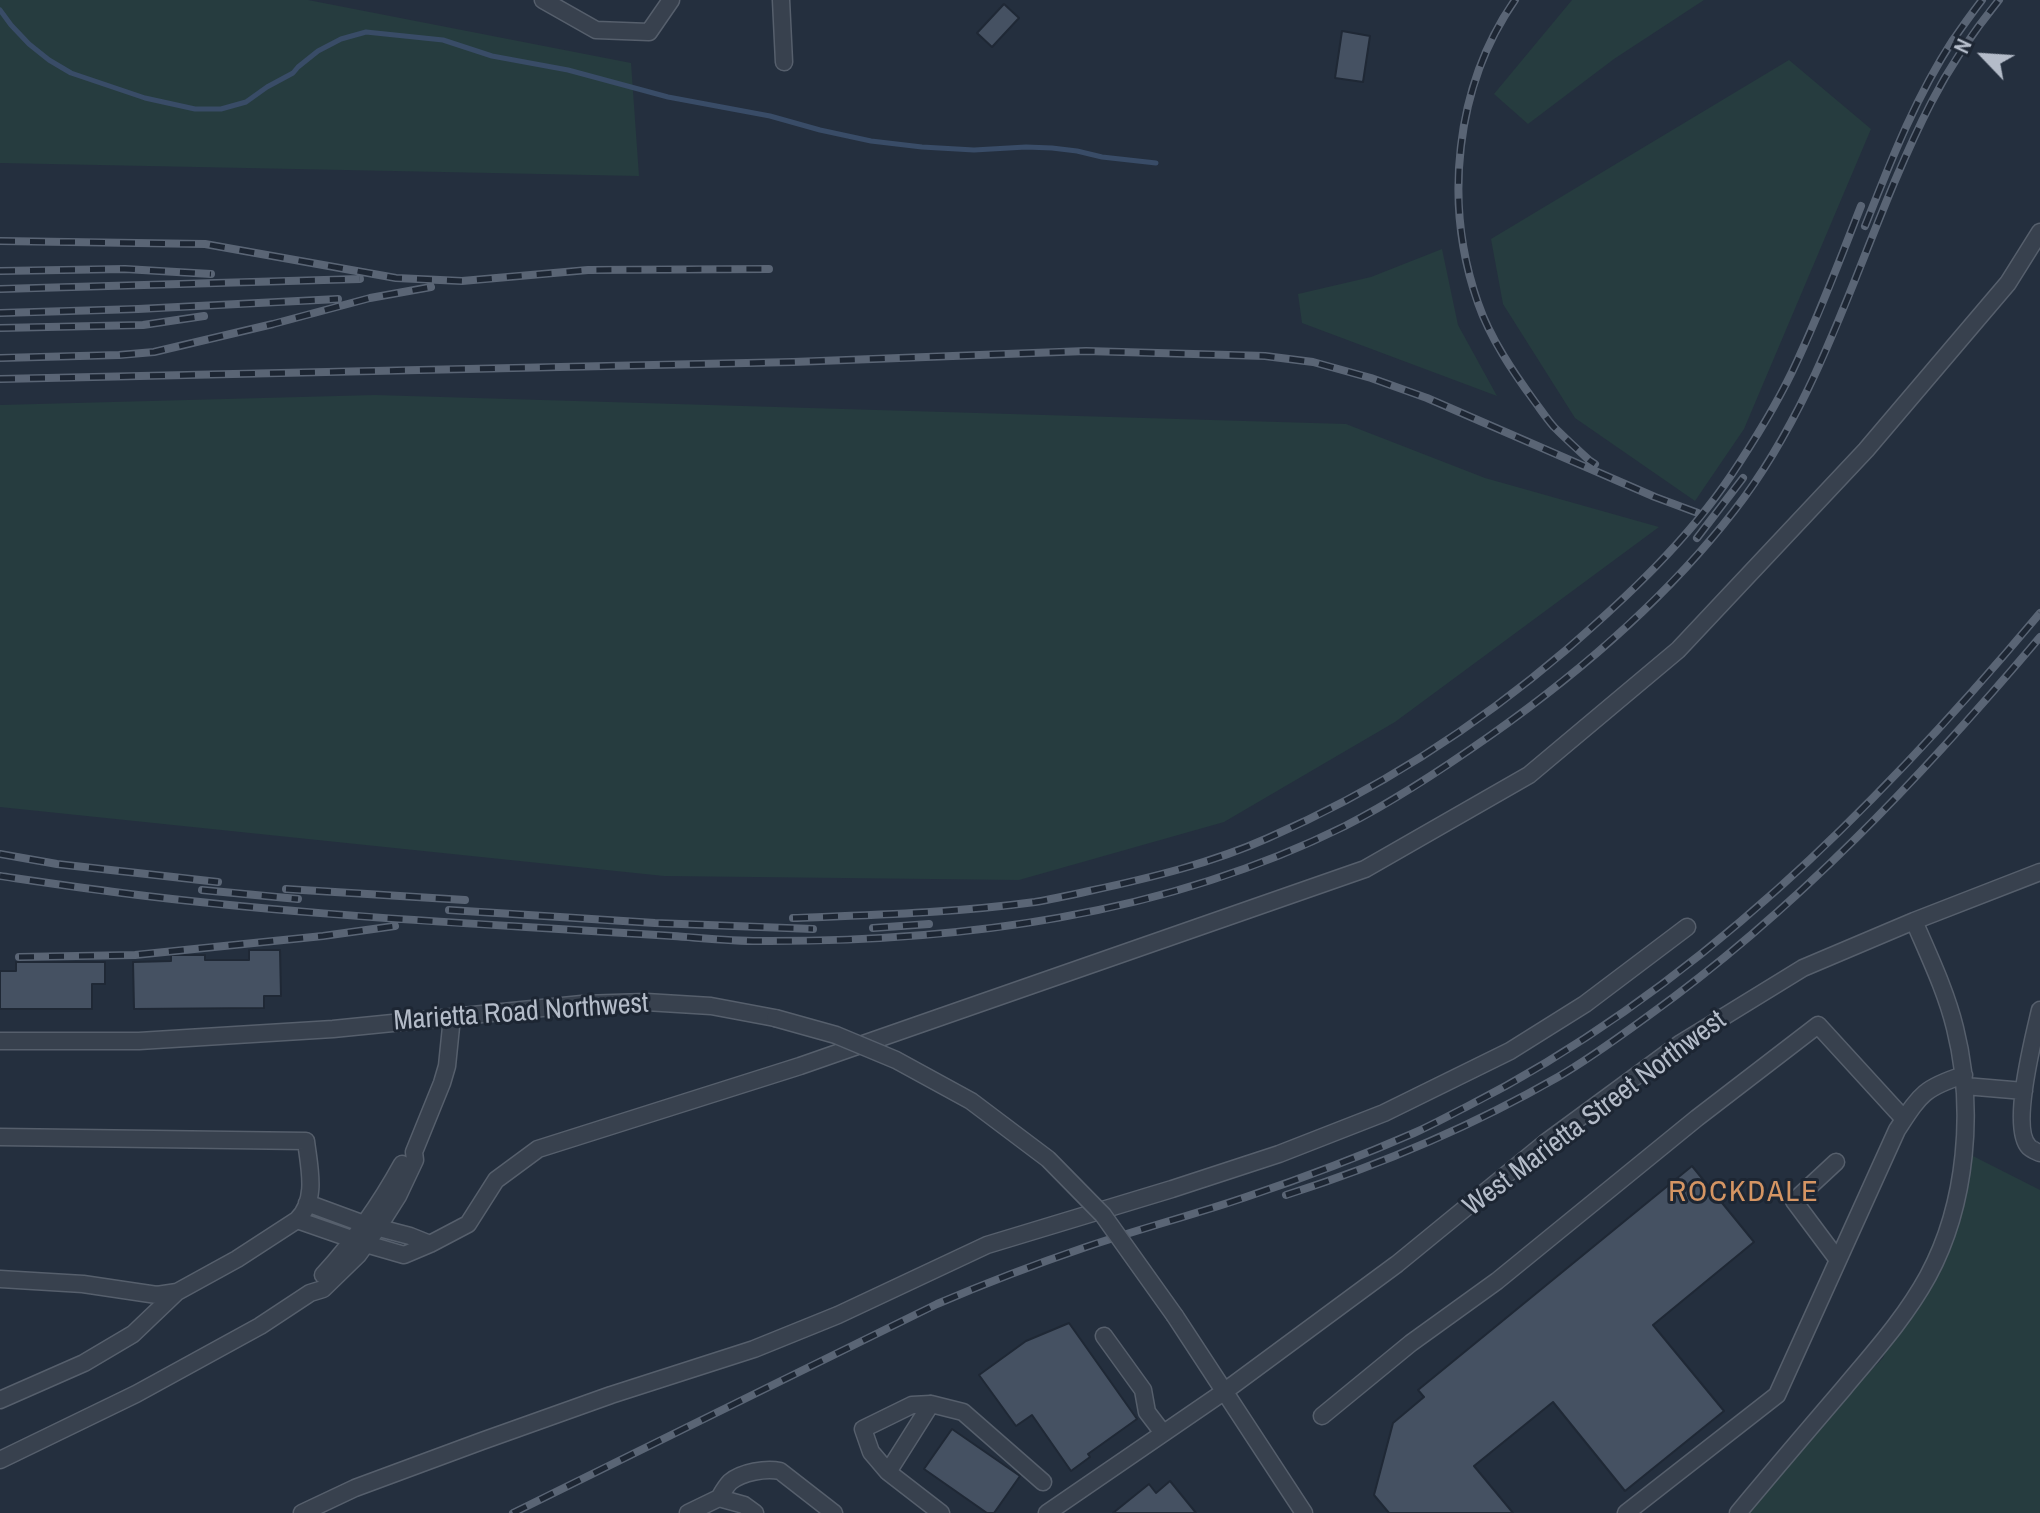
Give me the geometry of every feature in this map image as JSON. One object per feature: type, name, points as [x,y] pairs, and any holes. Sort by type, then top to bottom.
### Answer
[{"type":"street","points":[[543,0],[596,30],[649,32],[671,0]]},
{"type":"street","points":[[781,0],[784,62]]},
{"type":"street","points":[[297,1220],[404,1255],[468,1224],[496,1180],[538,1149],[815,1061],[1365,869],[1529,775],[1678,650],[1876,438],[2008,283],[2040,232]]},
{"type":"street","name":"West Marietta Street Northwest","points":[[1047,1513],[1225,1391],[1397,1264],[1545,1143],[1681,1043],[1803,968],[2040,872]]},
{"type":"street","points":[[1738,1513],[1900,1321],[1929,1275],[1947,1230],[1961,1177],[1966,1130],[1964,1080],[1947,1001],[1914,921]]},
{"type":"street","points":[[302,1513],[355,1488],[482,1441],[754,1349],[838,1315],[987,1245],[1253,1163],[1384,1113],[1510,1051],[1585,1004],[1687,927]]},
{"type":"street","name":"Marietta Road Northwest","points":[[0,1041],[139,1041],[333,1029],[582,1004],[646,1002],[711,1006],[775,1018],[836,1035],[896,1060],[971,1101],[1048,1159],[1103,1215],[1175,1316],[1304,1513]]},
{"type":"street","points":[[2040,1010],[2021,1105],[2022,1134],[2029,1148],[2040,1153]]},
{"type":"street","points":[[0,1460],[136,1394],[260,1326],[310,1293],[317,1282],[360,1242],[370,1226],[398,1196],[415,1160],[414,1152],[442,1083],[452,1017]]},
{"type":"street","points":[[1322,1416],[1818,1025],[1904,1119]]},
{"type":"street","points":[[1626,1513],[1777,1395],[1897,1130],[1918,1097],[1937,1083],[1964,1080],[2024,1091]]},
{"type":"street","points":[[0,1137],[306,1141],[311,1188],[304,1213],[297,1220],[237,1259],[177,1292],[133,1334],[84,1363],[0,1400]]},
{"type":"street","points":[[1836,1162],[1794,1201],[1838,1260]]},
{"type":"street","points":[[307,1203],[430,1244]]},
{"type":"street","points":[[0,1279],[83,1284],[157,1295],[177,1292]]},
{"type":"street","points":[[1104,1336],[1143,1390],[1147,1412],[1163,1433]]},
{"type":"street","points":[[888,1472],[931,1404]]},
{"type":"street","points":[[941,1513],[888,1472],[871,1452],[863,1429],[912,1405],[931,1404],[963,1412],[1043,1482]]},
{"type":"street","points":[[688,1513],[719,1498],[731,1481],[769,1469],[780,1471],[834,1513]]},
{"type":"street","points":[[719,1498],[744,1505],[755,1513]]},
{"type":"green space","points":[[0,0],[308,0],[631,63],[639,176],[0,163]]},
{"type":"green space","points":[[1572,0],[1704,0],[1614,59],[1528,124],[1494,94]]},
{"type":"green space","points":[[1789,60],[1871,129],[1744,429],[1695,501],[1575,418],[1503,304],[1491,239]]},
{"type":"green space","points":[[1442,249],[1458,325],[1497,396],[1302,323],[1298,294],[1371,277]]},
{"type":"green space","points":[[375,395],[1346,424],[1485,478],[1659,527],[1395,722],[1224,822],[1019,880],[664,876],[0,807],[0,405]]},
{"type":"green space","points":[[1971,1155],[2040,1190],[2040,1513],[1732,1513],[1883,1358]]},
{"type":"building","points":[[1004,4],[1019,18],[992,47],[977,33]]},
{"type":"building","points":[[1342,31],[1370,36],[1363,82],[1335,78]]},
{"type":"building","points":[[249,950],[280,950],[281,996],[264,996],[264,1008],[134,1009],[133,962],[171,961],[171,955],[205,955],[205,960],[249,960]]},
{"type":"building","points":[[16,962],[105,962],[105,984],[92,984],[92,1009],[0,1009],[0,971],[16,971]]},
{"type":"building","points":[[1692,1166],[1754,1242],[1653,1325],[1724,1411],[1625,1491],[1553,1402],[1474,1466],[1513,1513],[1389,1513],[1374,1495],[1393,1423],[1424,1397],[1418,1390]]},
{"type":"building","points":[[1069,1323],[1137,1419],[1088,1454],[1090,1457],[1071,1471],[1032,1415],[1016,1426],[979,1375],[1026,1341]]},
{"type":"building","points":[[952,1429],[1020,1476],[994,1513],[987,1513],[924,1469]]},
{"type":"building","points":[[1170,1481],[1196,1513],[1113,1513],[1149,1484],[1156,1493]]},
{"type":"waterway","points":[[0,10],[29,44],[71,73],[145,98],[195,109],[221,109],[246,102],[293,73],[318,51],[341,39],[366,32],[443,40],[492,56],[568,70],[668,97],[770,116],[871,141],[974,150],[1052,148],[1156,163]]},
{"type":"railway","points":[[1515,0],[1479,70],[1468,108],[1461,147],[1459,186],[1467,265],[1483,316],[1510,367],[1554,427],[1595,464]]},
{"type":"railway","points":[[1865,226],[1904,131],[1927,85],[1953,40],[1982,0]]},
{"type":"railway","points":[[0,876],[172,899],[425,921],[727,940],[834,940],[985,929],[1059,918],[1205,882],[1276,857],[1383,805],[1524,711],[1621,632],[1708,542],[1767,464],[1795,415],[1820,364],[1884,206],[1931,103],[1962,50],[1999,0]]},
{"type":"railway","points":[[793,918],[1005,906],[1112,886],[1180,869],[1247,847],[1308,820],[1424,755],[1497,705],[1566,650],[1655,567],[1696,522],[1732,474],[1779,398],[1819,311],[1861,206]]},
{"type":"railway","points":[[0,241],[205,244],[396,278],[462,281],[588,270],[769,269]]},
{"type":"railway","points":[[0,271],[125,269],[211,274]]},
{"type":"railway","points":[[0,289],[360,279]]},
{"type":"railway","points":[[0,358],[154,352],[370,298],[431,287]]},
{"type":"railway","points":[[0,313],[338,299]]},
{"type":"railway","points":[[0,328],[143,325],[204,316]]},
{"type":"railway","points":[[0,379],[793,362],[1086,351],[1265,356],[1313,362],[1427,398],[1698,513]]},
{"type":"railway","points":[[1697,538],[1743,478]]},
{"type":"railway","points":[[513,1513],[937,1304],[1067,1253],[1246,1197],[1352,1159],[1414,1133],[1551,1060],[1630,1008],[1706,950],[1778,889],[1914,755],[2040,613]]},
{"type":"railway","points":[[1286,1195],[1390,1158],[1492,1112],[1570,1070],[1648,1016],[1755,932],[1855,839],[1950,740],[2040,637]]},
{"type":"railway","points":[[0,854],[57,864],[218,882]]},
{"type":"railway","points":[[286,889],[465,900]]},
{"type":"railway","points":[[202,890],[298,899]]},
{"type":"railway","points":[[449,910],[813,929]]},
{"type":"railway","points":[[873,928],[929,924]]},
{"type":"railway","points":[[19,957],[135,955],[395,926]]},
{"type":"district","name":"ROCKDALE","points":[[1744,1193]]}]
